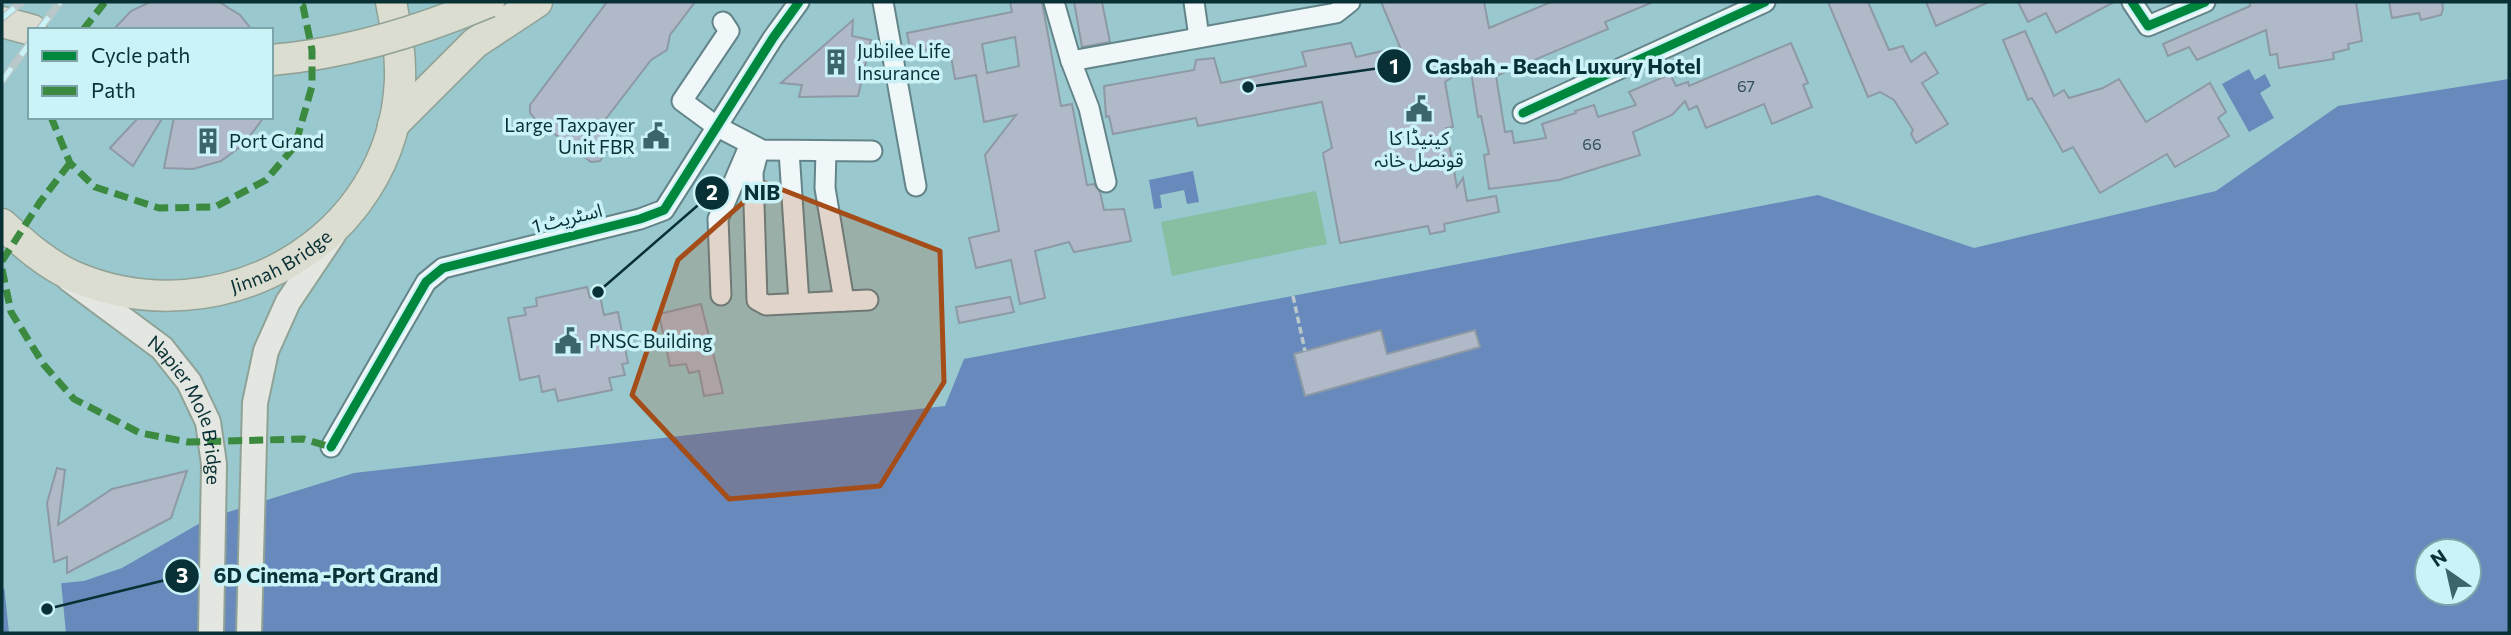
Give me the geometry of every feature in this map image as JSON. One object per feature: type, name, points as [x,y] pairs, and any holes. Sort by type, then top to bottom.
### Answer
[{"type":"highway","name":"Jinnah Bridge","points":[[2,224],[31,251],[73,276],[120,292],[182,296],[219,292],[266,276],[309,251],[345,217],[366,189],[382,158],[393,125],[400,82],[399,38],[391,2]]},
{"type":"highway","points":[[273,48],[351,34],[457,2]]},
{"type":"highway","points":[[273,60],[351,48],[435,24],[489,2]]},
{"type":"highway","points":[[393,125],[475,43],[537,2]]},
{"type":"highway","points":[[2,22],[28,29]]},
{"type":"highway","points":[[2,33],[28,40]]},
{"type":"main road","points":[[249,633],[255,403],[266,351],[288,302],[345,217]]},
{"type":"main road","name":"Napier Mole Bridge","points":[[31,251],[162,348],[189,382],[208,422],[214,464],[211,633]]},
{"type":"street","name":"اسٹریٹ 1","points":[[331,447],[426,282],[443,268],[658,213],[669,204],[716,126],[799,2]]},
{"type":"street","points":[[883,2],[916,186]]},
{"type":"street","points":[[1054,2],[1071,61],[1089,108],[1106,181]]},
{"type":"street","points":[[1194,2],[1199,37]]},
{"type":"street","points":[[1071,61],[1336,13],[1350,2]]},
{"type":"street","points":[[1523,113],[1765,2]]},
{"type":"street","points":[[2132,2],[2148,26],[2205,2]]},
{"type":"street","points":[[723,22],[729,31],[682,101],[716,126],[754,146],[789,151],[872,151]]},
{"type":"street","points":[[720,295],[718,219],[754,146]]},
{"type":"street","points":[[754,146],[755,294],[766,305],[868,300]]},
{"type":"street","points":[[789,151],[799,303]]},
{"type":"street","points":[[826,151],[825,188],[844,301]]},
{"type":"path","points":[[1293,296],[1305,351]]},
{"type":"highlighted area","points":[[765,183],[940,251],[944,382],[880,486],[729,499],[632,395],[678,260]]},
{"type":"green space","points":[[1316,191],[1327,244],[1172,276],[1161,222]]},
{"type":"water","points":[[2249,69],[2255,80],[2265,74],[2271,86],[2260,93],[2274,118],[2249,132],[2222,84]]},
{"type":"water","points":[[2509,79],[2509,633],[2,633],[2,589],[84,581],[122,568],[209,518],[354,473],[945,406],[964,359],[1818,195],[1974,248],[2216,191],[2338,106]]},
{"type":"water","points":[[1193,171],[1199,202],[1187,204],[1184,190],[1160,195],[1162,208],[1154,209],[1149,180]]},
{"type":"pier","points":[[61,581],[66,633],[9,633],[4,585]]},
{"type":"building","points":[[150,2],[219,2],[240,15],[250,28],[115,28],[131,11]]},
{"type":"building","points":[[607,2],[695,2],[670,35],[667,50],[651,60],[605,120],[615,127],[616,137],[600,161],[591,162],[535,119],[530,113],[530,105]]},
{"type":"building","points":[[1010,2],[1042,2],[1061,106],[1072,104],[1087,185],[1094,184],[1100,192],[1104,210],[1124,209],[1131,241],[1074,252],[1069,242],[1035,251],[1045,298],[1020,304],[1011,260],[976,268],[969,238],[999,231],[985,155],[1016,115],[984,122],[976,75],[955,79],[949,45],[911,53],[907,33],[1012,12]],"holes":[[[1015,37],[1019,66],[987,73],[982,44]]]},
{"type":"building","points":[[1074,2],[1102,2],[1110,42],[1082,47]]},
{"type":"building","points":[[1381,2],[1484,2],[1489,28],[1551,2],[1653,2],[1605,22],[1608,29],[1496,76],[1505,132],[1512,131],[1514,143],[1546,138],[1542,124],[1594,105],[1598,117],[1636,105],[1629,92],[1670,74],[1676,86],[1688,82],[1689,86],[1791,43],[1808,83],[1803,85],[1812,107],[1772,124],[1764,104],[1706,128],[1697,106],[1689,110],[1685,101],[1672,115],[1633,132],[1640,155],[1559,180],[1489,189],[1484,155],[1489,154],[1481,116],[1478,117],[1470,65],[1445,82],[1453,127],[1446,128],[1457,187],[1463,178],[1467,201],[1496,196],[1499,212],[1444,224],[1445,231],[1430,234],[1428,226],[1340,243],[1323,153],[1332,148],[1322,102],[1198,126],[1196,118],[1113,134],[1109,116],[1106,117],[1104,86],[1194,70],[1196,60],[1214,58],[1221,83],[1306,66],[1302,52],[1351,43],[1356,57],[1400,47]]},
{"type":"building","points":[[1828,2],[1868,2],[1889,50],[1903,46],[1911,62],[1925,52],[1938,73],[1922,83],[1948,124],[1916,143],[1911,134],[1913,130],[1894,100],[1880,92],[1868,97]]},
{"type":"building","points":[[1926,2],[1989,2],[1936,26]]},
{"type":"building","points":[[2018,2],[2114,2],[2056,33],[2046,13],[2028,22]]},
{"type":"building","points":[[2250,2],[2356,2],[2362,41],[2348,44],[2349,49],[2333,53],[2334,59],[2279,68],[2277,54],[2270,55],[2266,30],[2197,60],[2189,47],[2168,56],[2163,44],[2250,6]]},
{"type":"building","points":[[2389,2],[2442,2],[2443,9],[2441,15],[2421,20],[2419,13],[2392,18]]},
{"type":"building","name":"Jubilee Life Insurance","points":[[853,20],[852,36],[871,40],[858,96],[799,97],[802,85],[781,83]]},
{"type":"building","points":[[2025,31],[2054,96],[2064,90],[2069,98],[2103,88],[2119,79],[2146,122],[2210,83],[2226,112],[2218,118],[2229,136],[2175,167],[2167,154],[2100,193],[2073,147],[2063,152],[2032,98],[2028,100],[2003,40]]},
{"type":"building","points":[[137,119],[162,119],[133,166],[110,148]]},
{"type":"building","name":"Port Grand","points":[[174,119],[263,119],[244,144],[221,161],[193,169],[164,168]]},
{"type":"building","name":"PNSC Building","points":[[587,287],[590,298],[600,296],[604,315],[618,312],[628,363],[622,364],[625,375],[609,378],[612,390],[558,401],[555,389],[542,392],[539,376],[520,380],[508,318],[526,315],[524,308],[537,306],[536,298]]},
{"type":"building","points":[[1010,297],[1014,312],[959,323],[956,307]]},
{"type":"building","points":[[701,304],[723,393],[704,396],[699,371],[689,373],[686,364],[670,366],[659,314]]},
{"type":"building","points":[[1381,330],[1387,354],[1475,330],[1480,347],[1305,396],[1294,354]]},
{"type":"building","points":[[57,468],[65,470],[58,525],[112,489],[187,471],[171,518],[67,573],[67,557],[54,562],[47,503]]},
{"type":"railway","points":[[2,18],[22,2]]},
{"type":"railway","points":[[40,28],[60,2]]},
{"type":"railway","points":[[2,81],[28,46]]},
{"type":"marked path","points":[[85,28],[105,2]]},
{"type":"marked path","points":[[52,119],[70,163],[95,187],[159,208],[215,207],[266,180],[295,146],[312,86],[312,50],[303,6],[296,2]]},
{"type":"marked path","points":[[2,261],[40,202],[70,163]]},
{"type":"marked path","points":[[2,269],[11,312],[44,365],[74,399],[140,433],[188,442],[304,439],[331,447]]},
{"type":"cycle path","points":[[331,447],[426,282],[443,268],[640,219],[664,210],[773,38],[799,2]]},
{"type":"cycle path","points":[[1523,113],[1765,2]]},
{"type":"cycle path","points":[[2132,2],[2148,26],[2205,2]]},
{"type":"place","name":"Jubilee Life Insurance","points":[[836,62]]},
{"type":"place","name":"Casbah - Beach Luxury Hotel","points":[[1248,87]]},
{"type":"place","name":"کینیڈا کا قونصل خانہ","points":[[1419,109]]},
{"type":"place","name":"Large Taxpayer Unit FBR","points":[[656,136]]},
{"type":"place","name":"Port Grand","points":[[208,141]]},
{"type":"place","name":"NIB","points":[[598,292]]},
{"type":"place","name":"PNSC Building","points":[[568,341]]},
{"type":"place","name":"6D Cinema -Port Grand","points":[[47,609]]}]
